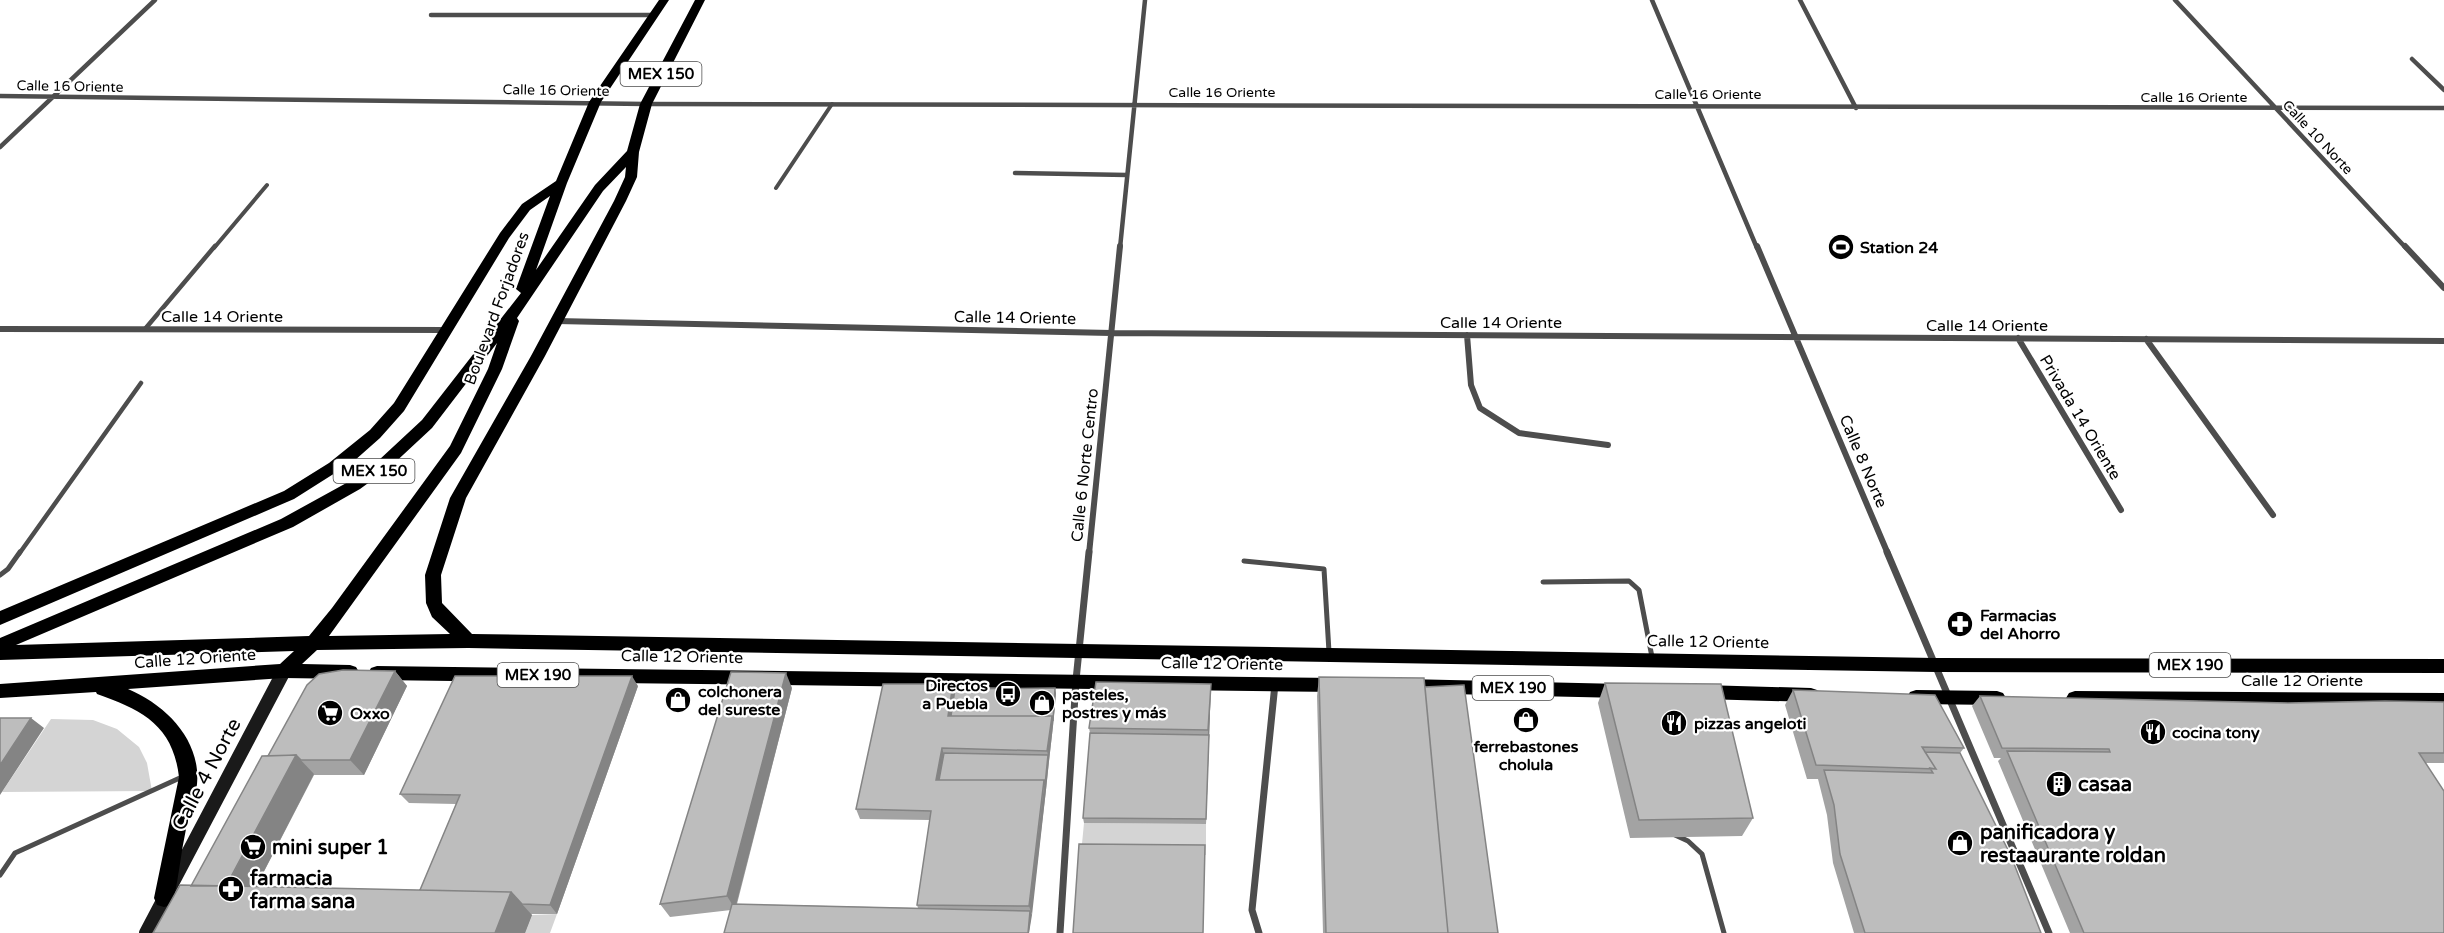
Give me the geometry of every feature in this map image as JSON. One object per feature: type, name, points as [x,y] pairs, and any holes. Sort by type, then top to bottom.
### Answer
[{"type":"main road","name":"Boulevard Forjadores","points":[[313,643],[338,613],[456,449],[495,369],[561,183],[595,102],[664,0]]},
{"type":"main road","name":"MEX 150","points":[[0,645],[287,523],[355,485],[384,464],[427,424],[515,311],[599,188],[633,152],[646,104],[699,0]]},
{"type":"main road","points":[[468,641],[438,612],[434,603],[432,590],[435,565],[458,498],[557,321],[631,177],[633,152]]},
{"type":"main road","name":"MEX 150","points":[[0,618],[263,507],[322,477],[358,451],[388,422],[485,264],[526,207],[561,183]]},
{"type":"main road","name":"Calle 12 Oriente","points":[[0,653],[313,643],[468,641],[1936,665],[2444,666]]},
{"type":"main road","name":"Calle 4 Norte","points":[[147,933],[284,671],[313,643]]},
{"type":"main road","name":"Calle 12 Oriente","points":[[0,691],[284,671],[1077,680],[1357,686]]},
{"type":"main road","points":[[85,685],[118,692],[138,701],[175,732],[186,753],[187,789],[177,827],[173,861],[164,898]]},
{"type":"main road","name":"MEX 190","points":[[1392,686],[1603,695],[1639,691]]},
{"type":"main road","points":[[1686,692],[1830,695]]},
{"type":"main road","points":[[1901,697],[2020,698]]},
{"type":"main road","name":"Calle 12 Oriente","points":[[2055,698],[2444,700]]},
{"type":"street","points":[[0,147],[155,0]]},
{"type":"street","name":"Calle 6 Norte Centro","points":[[1060,933],[1079,650],[1145,0]]},
{"type":"street","name":"Calle 8 Norte","points":[[1652,0],[2049,933]]},
{"type":"street","points":[[1800,0],[1856,108]]},
{"type":"street","name":"Calle 10 Norte","points":[[2175,0],[2444,288]]},
{"type":"street","points":[[431,15],[655,15]]},
{"type":"street","points":[[2412,59],[2443,88]]},
{"type":"street","name":"Calle 16 Oriente","points":[[0,96],[646,104],[2444,108]]},
{"type":"street","points":[[1015,173],[1127,174]]},
{"type":"street","name":"Calle 14 Oriente","points":[[557,321],[1111,333],[2444,341]]},
{"type":"street","name":"Calle 14 Oriente","points":[[0,329],[445,330]]},
{"type":"street","points":[[1467,335],[1471,385],[1480,408],[1520,433],[1608,445]]},
{"type":"street","name":"Privada 14 Oriente","points":[[2018,338],[2121,510]]},
{"type":"street","points":[[2146,339],[2273,514]]},
{"type":"street","points":[[1259,933],[1252,910],[1275,684]]},
{"type":"lane","points":[[776,188],[832,104]]},
{"type":"lane","points":[[144,329],[267,185]]},
{"type":"lane","points":[[0,575],[8,569],[70,485],[141,383]]},
{"type":"lane","points":[[1244,561],[1324,568],[1329,654]]},
{"type":"lane","points":[[1543,582],[1629,581],[1639,590],[1652,660]]},
{"type":"lane","points":[[0,875],[15,853],[188,775]]},
{"type":"lane","points":[[1669,833],[1688,841],[1702,854],[1724,933]]},
{"type":"shaded area","points":[[51,719],[93,720],[117,729],[139,747],[147,763],[152,791],[2,792]]},
{"type":"shaded area","points":[[1084,823],[1206,824],[1206,855],[1081,854]]},
{"type":"shaded area","points":[[557,914],[550,933],[525,933],[532,915]]},
{"type":"building","points":[[343,670],[395,671],[350,760],[301,760],[296,755],[268,756],[307,685],[319,674]]},
{"type":"building","points":[[731,672],[786,673],[727,896],[660,904]]},
{"type":"building","points":[[455,676],[632,676],[550,905],[522,904],[511,892],[420,890],[460,795],[400,794]]},
{"type":"building","points":[[1319,677],[1424,678],[1448,933],[1326,933]]},
{"type":"building","points":[[1096,682],[1211,684],[1208,730],[1089,728]]},
{"type":"building","points":[[1605,683],[1721,684],[1753,818],[1639,820]]},
{"type":"building","points":[[883,684],[953,684],[948,716],[1052,716],[1047,751],[942,748],[936,780],[1044,780],[1029,906],[917,905],[931,811],[856,809]]},
{"type":"building","points":[[1464,685],[1498,933],[1448,933],[1425,687]]},
{"type":"building","points":[[1055,688],[1053,721],[1052,716],[951,716],[955,689]]},
{"type":"building","points":[[1793,690],[1935,695],[1964,748],[1922,747],[1936,769],[1816,765]]},
{"type":"building","points":[[1980,696],[2288,703],[2444,702],[2444,753],[2419,753],[2444,791],[2444,933],[2084,933],[2007,751],[2110,752],[2109,749],[2002,748]]},
{"type":"building","points":[[0,718],[31,718],[0,765]]},
{"type":"building","points":[[1090,733],[1209,735],[1206,819],[1083,818]]},
{"type":"building","points":[[1925,752],[1960,753],[2011,856],[2041,933],[1865,933],[1840,854],[1834,805],[1824,770],[1933,773],[1930,768],[1936,769]]},
{"type":"building","points":[[944,753],[1048,755],[1045,785],[1044,780],[939,780]]},
{"type":"building","points":[[296,755],[226,886],[191,886],[262,756]]},
{"type":"building","points":[[1079,844],[1205,845],[1203,933],[1073,933]]},
{"type":"building","points":[[180,885],[511,892],[495,933],[153,933]]},
{"type":"building","points":[[732,904],[1030,911],[1028,933],[724,933]]},
{"type":"place","name":"Station 24","points":[[1841,247]]},
{"type":"place","name":"Farmacias del Ahorro","points":[[1960,624]]},
{"type":"place","name":"Directos a Puebla","points":[[1008,694]]},
{"type":"place","name":"colchonera del sureste","points":[[678,700]]},
{"type":"place","name":"pasteles, postres y más","points":[[1042,703]]},
{"type":"place","name":"Oxxo","points":[[330,713]]},
{"type":"place","name":"ferrebastones cholula","points":[[1526,720]]},
{"type":"place","name":"pizzas angeloti","points":[[1674,723]]},
{"type":"place","name":"cocina tony","points":[[2153,732]]},
{"type":"place","name":"casaa","points":[[2059,784]]},
{"type":"place","name":"panificadora y restaaurante roldan","points":[[1960,843]]},
{"type":"place","name":"mini super 1","points":[[253,847]]},
{"type":"place","name":"farmacia farma sana","points":[[231,889]]}]
